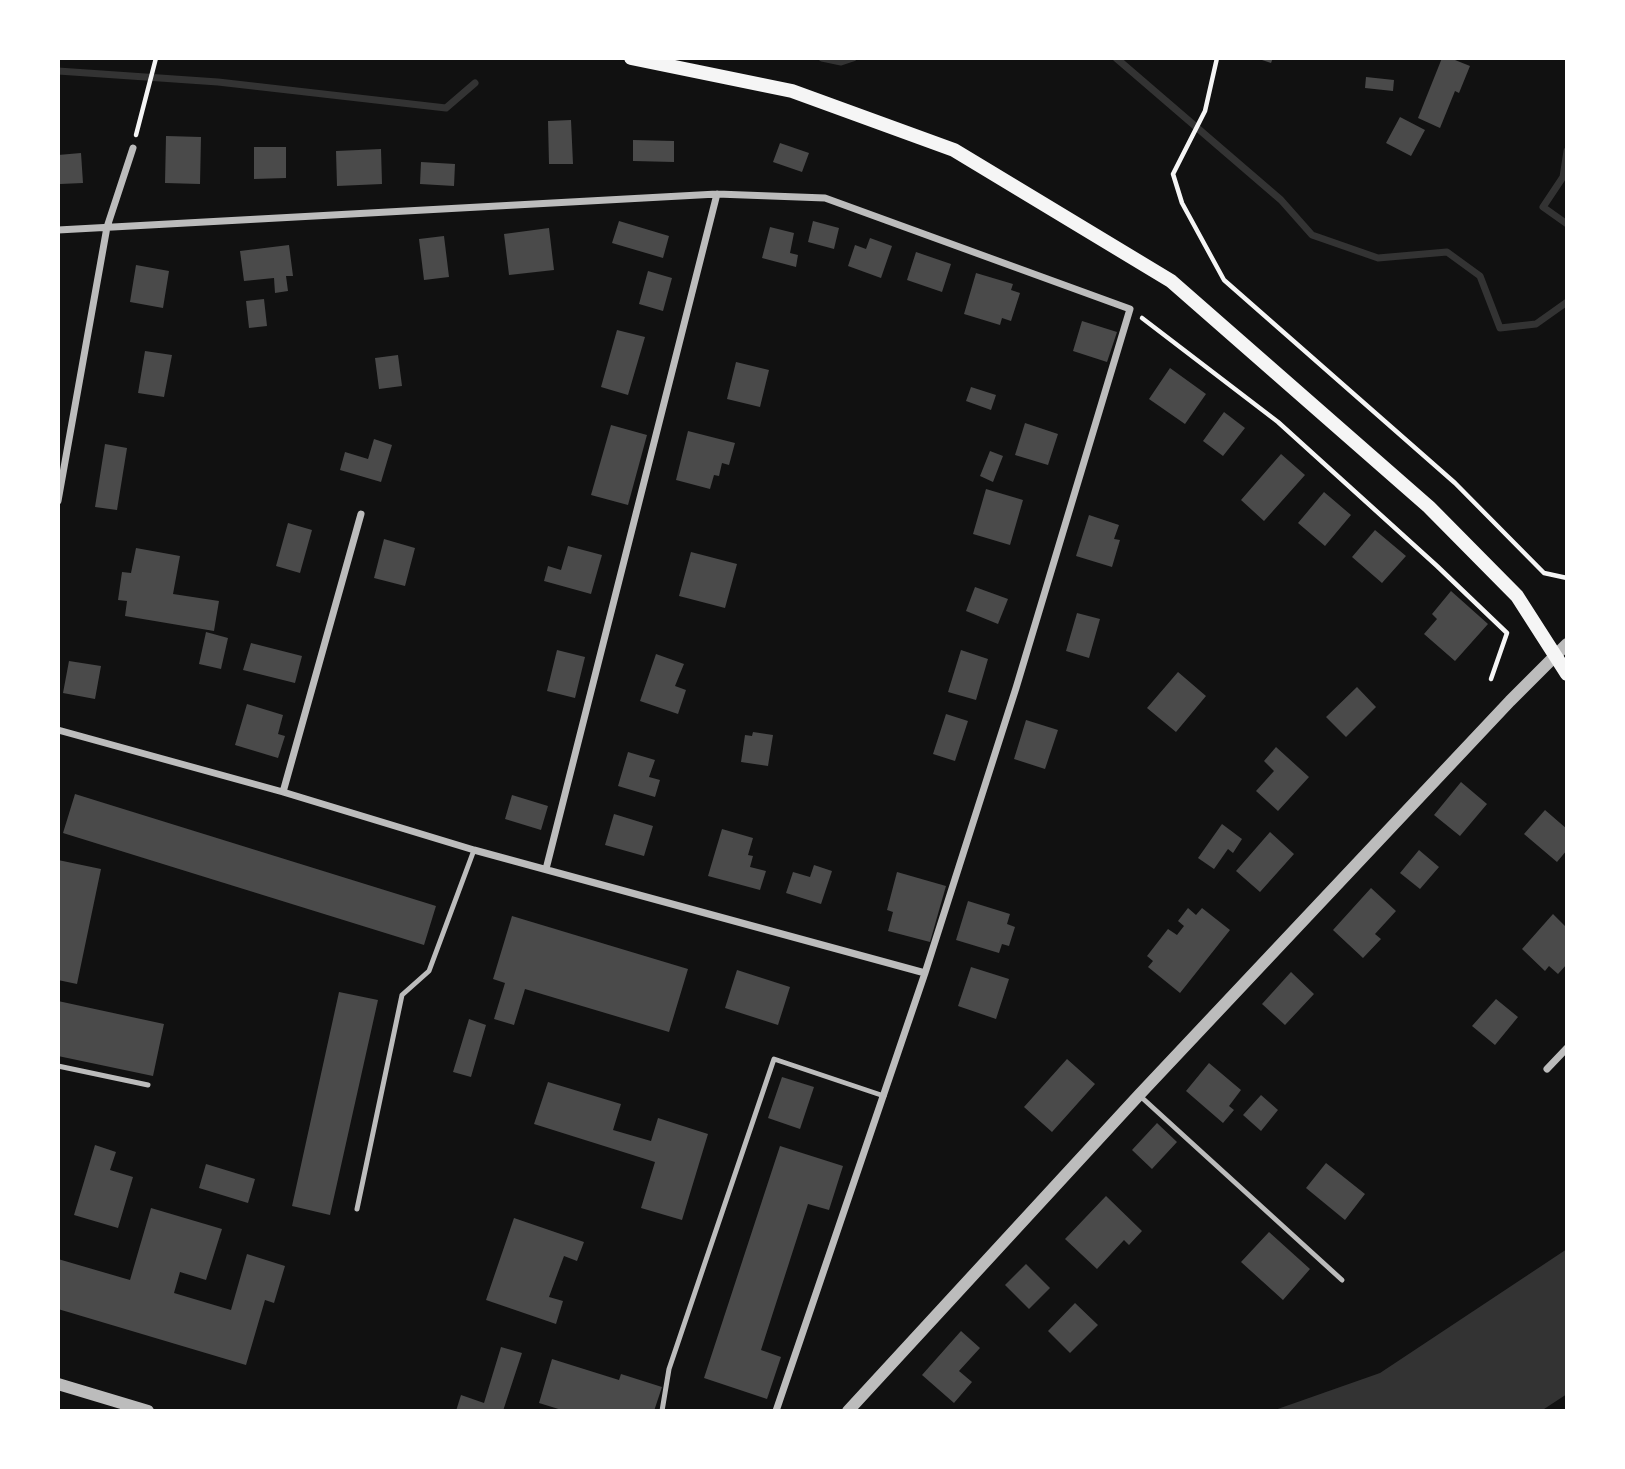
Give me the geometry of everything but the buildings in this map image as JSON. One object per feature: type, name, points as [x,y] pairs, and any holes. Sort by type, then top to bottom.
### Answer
[{"type":"main road","points":[[631,58],[792,91],[954,150],[1171,281],[1429,507],[1517,596],[1567,674]]},
{"type":"street","points":[[58,501],[107,227],[133,148]]},
{"type":"street","points":[[546,869],[717,194]]},
{"type":"street","points":[[58,230],[717,194],[825,198],[1130,309],[1016,688],[925,973],[776,1411]]},
{"type":"street","points":[[283,792],[361,514]]},
{"type":"street","points":[[848,1411],[1139,1095],[1510,701],[1567,644]]},
{"type":"street","points":[[58,730],[283,792],[474,850],[925,973]]},
{"type":"street","points":[[1547,1069],[1567,1048]]},
{"type":"street","points":[[58,1384],[148,1411]]},
{"type":"lane","points":[[357,1209],[402,995],[429,971],[474,850]]},
{"type":"lane","points":[[662,1411],[669,1369],[774,1059],[884,1096]]},
{"type":"lane","points":[[58,1066],[149,1085]]},
{"type":"lane","points":[[1139,1095],[1342,1280]]},
{"type":"path","points":[[133,148],[156,58]]},
{"type":"path","points":[[1217,58],[1205,111],[1173,174],[1182,203],[1224,280],[1455,483],[1544,573],[1567,578]]},
{"type":"path","points":[[1130,309],[1278,422],[1507,632],[1491,679]]},
{"type":"shaded area","points":[[1567,1249],[1567,1394],[1541,1411],[1272,1411],[1380,1373]]},
{"type":"waterway","points":[[822,58],[841,62],[853,58]]},
{"type":"waterway","points":[[1116,58],[1281,200],[1312,235],[1378,258],[1447,252],[1480,276],[1500,328],[1536,324],[1567,302]]},
{"type":"waterway","points":[[58,71],[218,82],[446,108],[475,83]]},
{"type":"waterway","points":[[1567,151],[1563,177],[1543,207],[1567,224]]}]
